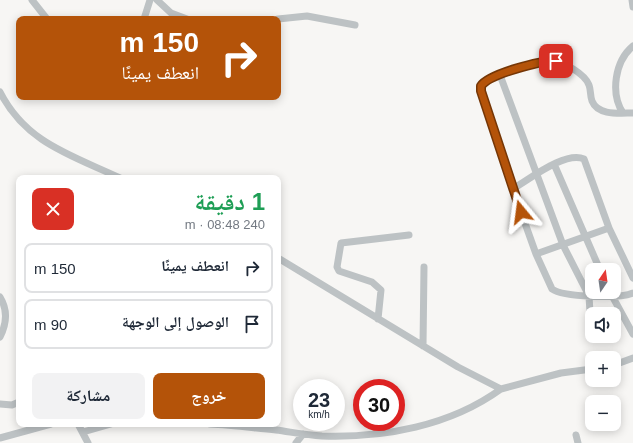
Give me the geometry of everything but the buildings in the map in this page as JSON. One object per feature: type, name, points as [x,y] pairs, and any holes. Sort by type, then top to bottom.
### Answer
[{"type":"street","points":[[32,0],[45,16]]},
{"type":"street","points":[[145,16],[150,0]]},
{"type":"street","points":[[157,0],[171,14],[177,16]]},
{"type":"street","points":[[632,0],[633,7]]},
{"type":"street","points":[[281,19],[306,16],[355,25]]},
{"type":"street","points":[[623,113],[616,100],[618,68],[622,57],[633,46]]},
{"type":"street","points":[[585,296],[564,294],[552,289],[536,254],[481,88],[485,81],[500,75],[541,62],[556,61],[578,73],[587,81],[591,100],[597,108],[608,112],[633,113]]},
{"type":"street","points":[[500,75],[563,245],[585,288]]},
{"type":"street","points":[[0,92],[14,115],[40,140],[56,149],[113,175]]},
{"type":"street","points":[[514,188],[543,169],[554,164],[576,158],[584,159],[609,228],[633,278]]},
{"type":"street","points":[[554,164],[584,238],[596,263]]},
{"type":"street","points":[[536,254],[609,228]]},
{"type":"street","points":[[378,319],[381,290],[372,282],[339,271],[337,267],[341,243],[409,235]]},
{"type":"street","points":[[281,260],[486,383],[501,389]]},
{"type":"street","points":[[424,267],[424,346]]},
{"type":"street","points":[[621,296],[633,293]]},
{"type":"street","points":[[0,297],[4,305],[6,317],[4,329],[0,337]]},
{"type":"street","points":[[614,299],[633,334]]},
{"type":"street","points":[[621,362],[633,358]]},
{"type":"street","points":[[238,427],[361,439],[445,419],[481,403],[501,389],[561,373],[585,370]]},
{"type":"street","points":[[0,404],[12,405],[16,403]]},
{"type":"street","points":[[0,438],[40,427]]},
{"type":"street","points":[[80,427],[88,443]]},
{"type":"street","points":[[83,432],[100,427]]},
{"type":"street","points":[[296,443],[303,434]]},
{"type":"street","points":[[576,435],[578,443]]},
{"type":"route","points":[[521,212],[505,159],[481,91],[481,86],[490,78],[541,62],[556,61]]}]
